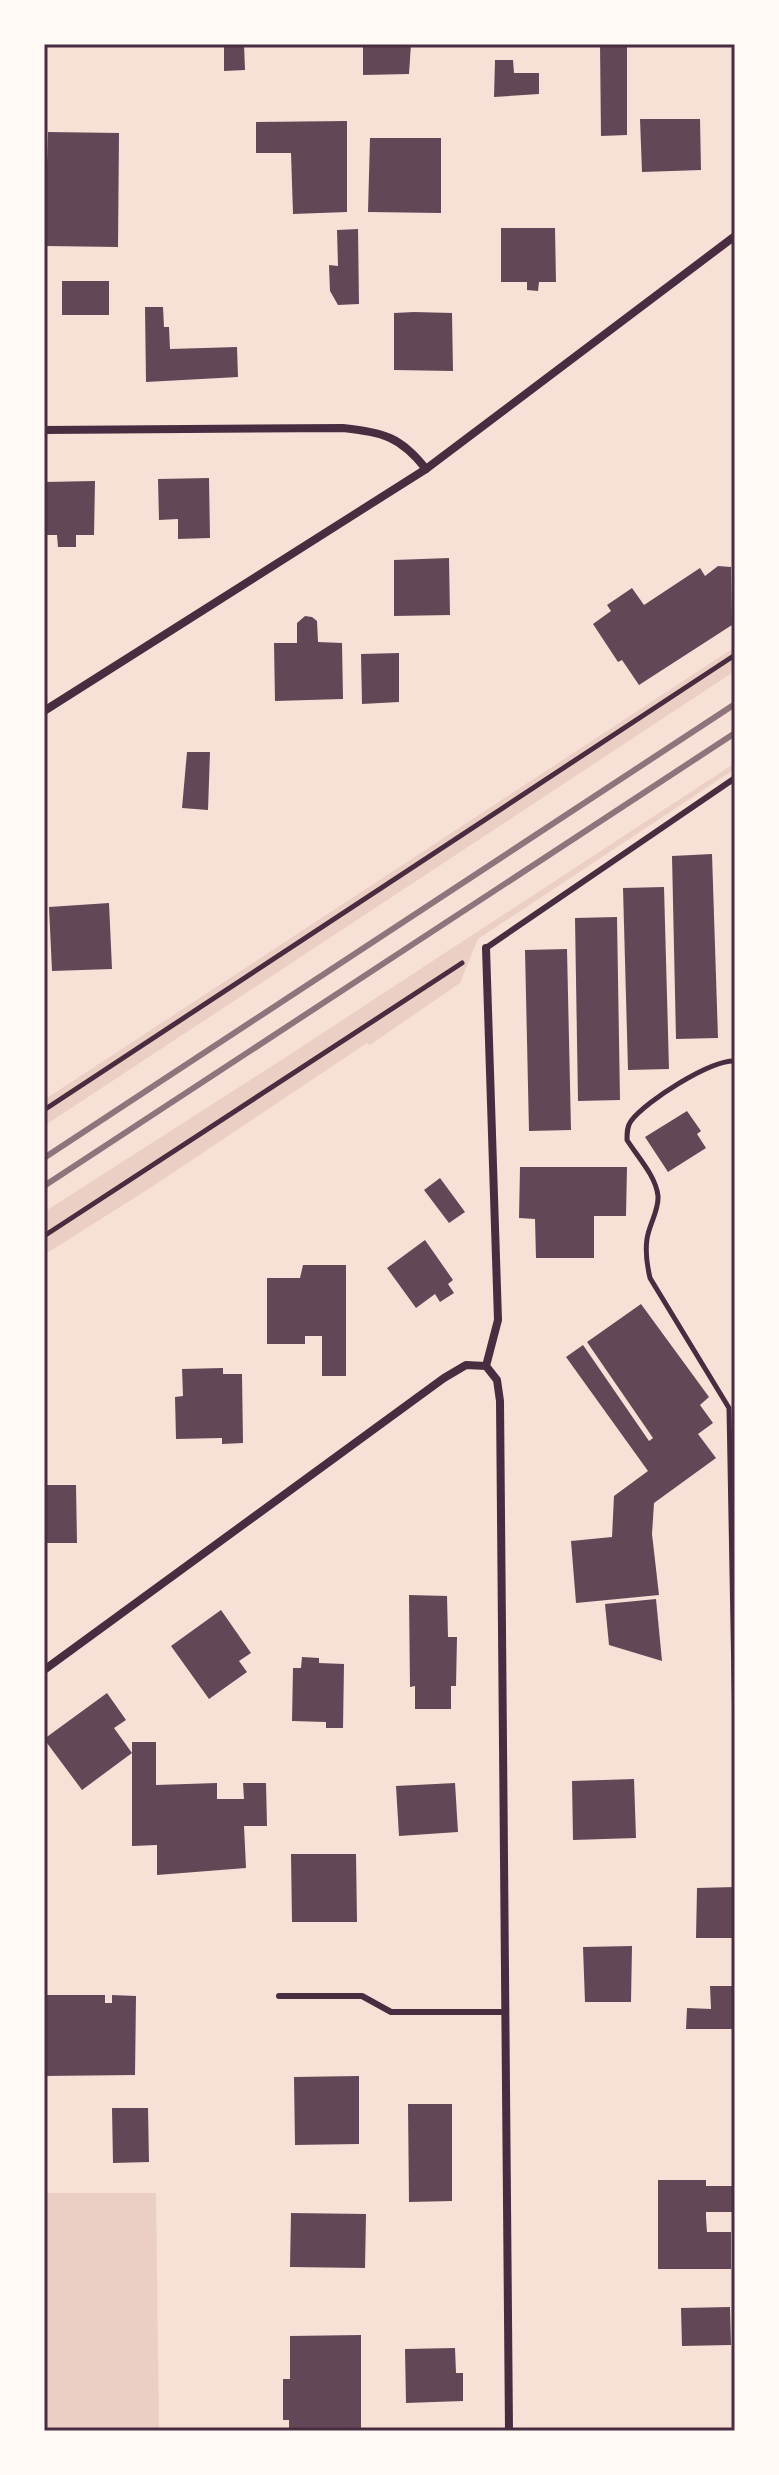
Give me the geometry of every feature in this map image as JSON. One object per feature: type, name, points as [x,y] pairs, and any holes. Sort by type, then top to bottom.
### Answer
[{"type":"street","points":[[44,711],[426,469],[735,236]]},
{"type":"street","points":[[44,430],[343,428],[392,437],[413,452],[426,469]]},
{"type":"street","points":[[486,948],[498,1320],[486,1366]]},
{"type":"street","points":[[44,1670],[444,1378],[466,1365],[486,1366],[497,1380],[500,1401],[509,2431]]},
{"type":"lane","points":[[486,948],[735,778]]},
{"type":"lane","points":[[279,1996],[362,1996],[391,2012],[506,2012]]},
{"type":"path","points":[[44,1110],[735,655]]},
{"type":"path","points":[[44,1236],[486,948]]},
{"type":"path","points":[[735,1061],[725,1061],[698,1071],[648,1105],[629,1123],[627,1140],[651,1177],[658,1196],[656,1214],[647,1238],[646,1257],[650,1278],[729,1408],[735,1735]]},
{"type":"shaded area","points":[[735,647],[735,671],[44,1126],[44,1100]]},
{"type":"shaded area","points":[[735,763],[735,769],[478,939],[460,983],[370,1045],[367,1043],[44,1255],[44,1212]]},
{"type":"shaded area","points":[[44,2193],[156,2193],[159,2431],[44,2431]]},
{"type":"building","points":[[224,44],[244,44],[245,70],[224,71]]},
{"type":"building","points":[[363,44],[411,44],[409,74],[363,75]]},
{"type":"building","points":[[600,44],[627,44],[627,135],[601,136]]},
{"type":"building","points":[[495,60],[513,60],[514,73],[539,73],[539,94],[494,97]]},
{"type":"building","points":[[640,119],[700,119],[701,170],[642,172]]},
{"type":"building","points":[[347,121],[347,212],[293,214],[291,153],[256,153],[256,122]]},
{"type":"building","points":[[48,132],[119,133],[118,247],[46,246],[44,164],[47,164]]},
{"type":"building","points":[[370,138],[441,138],[441,213],[368,212]]},
{"type":"building","points":[[501,228],[555,228],[556,282],[539,282],[538,291],[527,290],[527,282],[501,282]]},
{"type":"building","points":[[358,229],[359,304],[338,305],[330,291],[329,265],[338,266],[337,230]]},
{"type":"building","points":[[62,281],[109,281],[109,315],[62,315]]},
{"type":"building","points":[[145,307],[163,307],[164,327],[169,327],[170,349],[237,347],[238,377],[146,382]]},
{"type":"building","points":[[394,313],[452,313],[453,371],[394,370]]},
{"type":"building","points":[[209,478],[210,538],[178,539],[178,519],[159,520],[158,479]]},
{"type":"building","points":[[95,481],[94,535],[76,535],[76,547],[58,547],[57,535],[44,535],[44,482]]},
{"type":"building","points":[[449,558],[450,615],[394,616],[394,560]]},
{"type":"building","points":[[718,566],[731,567],[732,625],[639,685],[622,660],[618,662],[593,624],[611,611],[607,605],[632,588],[644,605],[700,568],[705,576]]},
{"type":"building","points":[[305,616],[317,621],[318,642],[342,643],[343,699],[275,701],[274,643],[297,643],[297,623]]},
{"type":"building","points":[[399,653],[399,702],[362,704],[361,654]]},
{"type":"building","points":[[187,752],[210,752],[208,810],[182,808]]},
{"type":"building","points":[[44,851],[47,851],[47,872],[44,872]]},
{"type":"building","points":[[712,854],[718,1038],[676,1039],[672,856]]},
{"type":"building","points":[[664,887],[669,1069],[628,1070],[623,888]]},
{"type":"building","points":[[109,903],[112,969],[52,971],[49,907]]},
{"type":"building","points":[[617,917],[620,1100],[578,1101],[575,918]]},
{"type":"building","points":[[567,949],[571,1130],[529,1131],[525,950]]},
{"type":"building","points":[[687,1111],[701,1131],[697,1134],[706,1148],[668,1172],[645,1137]]},
{"type":"building","points":[[520,1167],[627,1167],[626,1216],[594,1216],[594,1258],[536,1258],[535,1219],[519,1218]]},
{"type":"building","points":[[440,1178],[465,1212],[449,1223],[424,1190]]},
{"type":"building","points":[[425,1240],[453,1280],[448,1284],[454,1293],[440,1302],[435,1294],[416,1308],[387,1268]]},
{"type":"building","points":[[303,1265],[346,1265],[346,1376],[322,1376],[322,1336],[305,1336],[305,1344],[267,1344],[267,1278],[300,1278]]},
{"type":"building","points":[[641,1304],[709,1397],[700,1405],[713,1423],[698,1434],[716,1458],[654,1503],[652,1534],[659,1595],[576,1603],[571,1541],[612,1537],[614,1496],[648,1471],[566,1357],[583,1345],[649,1441],[653,1438],[587,1342]]},
{"type":"building","points":[[223,1368],[223,1374],[242,1374],[243,1443],[222,1444],[222,1438],[176,1439],[175,1397],[183,1396],[182,1369]]},
{"type":"building","points":[[44,1485],[76,1485],[77,1543],[44,1543]]},
{"type":"building","points":[[409,1595],[447,1596],[448,1637],[457,1637],[456,1686],[451,1686],[451,1709],[415,1709],[415,1686],[410,1687]]},
{"type":"building","points":[[656,1599],[662,1661],[609,1645],[605,1604]]},
{"type":"building","points":[[221,1610],[251,1653],[239,1661],[247,1672],[209,1699],[171,1646]]},
{"type":"building","points":[[302,1657],[319,1658],[319,1663],[344,1664],[343,1728],[326,1728],[326,1722],[292,1721],[293,1668],[301,1668]]},
{"type":"building","points":[[107,1693],[126,1720],[114,1728],[132,1753],[82,1790],[44,1739]]},
{"type":"building","points":[[132,1742],[156,1742],[156,1785],[217,1783],[217,1799],[244,1799],[243,1783],[266,1783],[267,1826],[244,1826],[246,1868],[157,1875],[157,1845],[132,1846]]},
{"type":"building","points":[[634,1779],[636,1838],[573,1840],[572,1781]]},
{"type":"building","points":[[455,1783],[458,1832],[399,1836],[396,1786]]},
{"type":"building","points":[[291,1854],[356,1854],[357,1922],[292,1922]]},
{"type":"building","points":[[735,1887],[735,1938],[696,1938],[697,1888]]},
{"type":"building","points":[[632,1946],[631,2002],[585,2002],[583,1947]]},
{"type":"building","points":[[710,1986],[735,1986],[735,2029],[686,2029],[687,2008],[711,2009]]},
{"type":"building","points":[[44,1995],[105,1995],[105,2003],[112,2003],[112,1995],[136,1996],[135,2075],[44,2076]]},
{"type":"building","points":[[359,2076],[359,2144],[295,2145],[294,2077]]},
{"type":"building","points":[[408,2104],[452,2104],[452,2201],[409,2202]]},
{"type":"building","points":[[112,2108],[148,2108],[149,2162],[113,2163]]},
{"type":"building","points":[[658,2180],[706,2180],[706,2186],[735,2186],[735,2212],[706,2212],[707,2232],[731,2232],[731,2269],[658,2269]]},
{"type":"building","points":[[291,2213],[366,2214],[365,2268],[290,2267]]},
{"type":"building","points":[[730,2307],[731,2345],[682,2346],[681,2308]]},
{"type":"building","points":[[361,2335],[361,2431],[289,2431],[289,2420],[283,2420],[283,2379],[290,2379],[290,2336]]},
{"type":"building","points":[[455,2348],[456,2373],[463,2373],[463,2401],[406,2403],[405,2349]]},
{"type":"railway","points":[[44,1158],[735,704]]},
{"type":"railway","points":[[44,1186],[735,733]]}]
